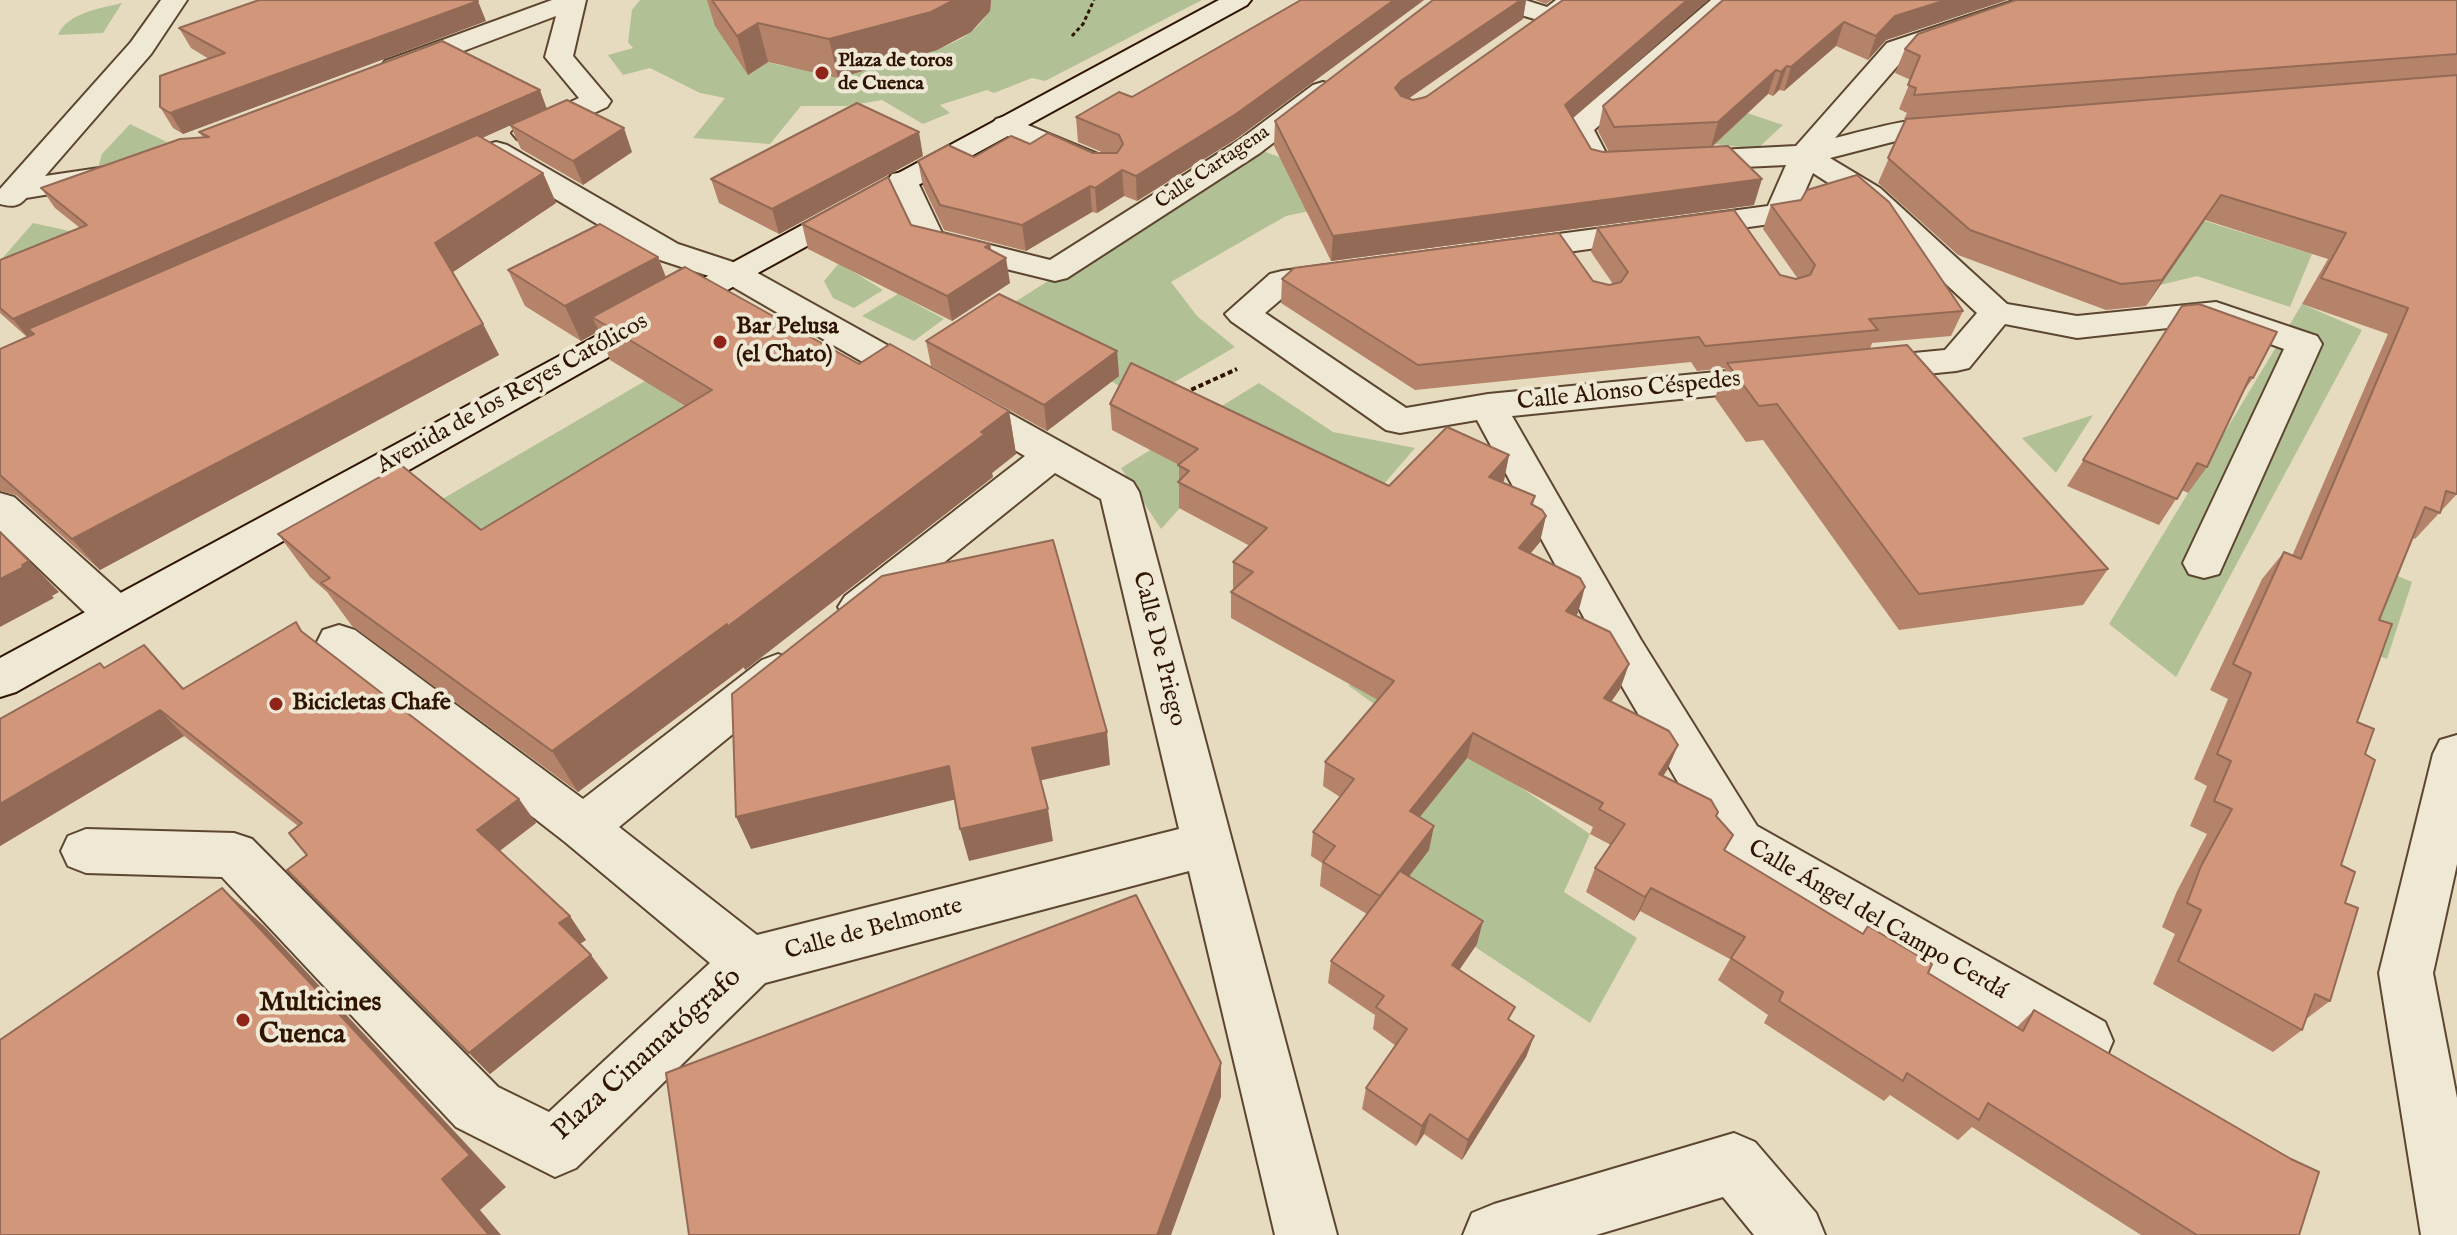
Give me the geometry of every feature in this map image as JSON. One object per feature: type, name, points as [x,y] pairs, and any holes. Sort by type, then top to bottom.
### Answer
[{"type":"street","points":[[367,78],[573,0]]},
{"type":"street","name":"Calle De Priego","points":[[573,0],[559,57],[597,101],[478,155],[666,251],[733,273],[1119,492],[1306,1235]]},
{"type":"street","name":"Avenida de los Reyes Católicos","points":[[0,679],[733,273],[1238,0]]},
{"type":"street","points":[[1497,0],[1562,8]]},
{"type":"street","points":[[1727,0],[1578,128],[1597,165],[1805,155],[1896,132],[1990,124]]},
{"type":"street","points":[[1289,345],[1243,314],[1282,281],[1564,243],[1745,232],[1781,214],[1805,155],[1897,49],[2041,0]]},
{"type":"street","points":[[8,199],[141,48],[185,4]]},
{"type":"street","points":[[1526,34],[1562,8]]},
{"type":"street","name":"Calle Cartagena","points":[[903,181],[929,240],[1055,271],[1249,147],[1346,73]]},
{"type":"street","points":[[1006,125],[1107,168]]},
{"type":"street","points":[[1805,155],[1869,195],[1996,312],[2077,327],[2216,312],[2304,344],[2204,563]]},
{"type":"street","points":[[8,199],[108,176],[137,165]]},
{"type":"street","points":[[1564,243],[1587,275]]},
{"type":"street","name":"Calle Alonso Céspedes","points":[[1289,345],[1400,421],[1488,406],[1956,360],[1996,312]]},
{"type":"street","name":"Calle Ángel del Campo Cerdá","points":[[1488,406],[1625,652],[1739,841],[2120,1061]]},
{"type":"street","points":[[583,827],[1053,454]]},
{"type":"street","points":[[0,507],[115,614]]},
{"type":"street","points":[[339,642],[583,827],[749,962]]},
{"type":"street","points":[[2452,1235],[2406,973],[2457,754]]},
{"type":"street","name":"Calle de Belmonte","points":[[749,962],[1207,844]]},
{"type":"street","name":"Plaza Cinamatógrafo","points":[[86,851],[234,855],[477,1107],[555,1147],[749,962]]},
{"type":"street","points":[[1494,1235],[1734,1163],[1794,1235]]},
{"type":"path","points":[[1178,397],[1289,345]]},
{"type":"green space","name":"Plaza de toros de Cuenca","points":[[640,0],[723,0],[753,58],[789,67],[811,68],[872,64],[937,49],[964,37],[983,21],[991,0],[1202,0],[1045,81],[1032,78],[994,93],[987,90],[940,105],[950,113],[923,124],[882,100],[847,106],[801,106],[770,144],[693,138],[725,98],[700,93],[650,68],[623,75],[608,55],[633,48],[628,42],[632,10]]},
{"type":"green space","points":[[122,3],[103,33],[58,35],[69,21],[77,17]]},
{"type":"green space","points":[[1747,113],[1783,125],[1757,149],[1714,144]]},
{"type":"green space","points":[[130,124],[167,142],[97,171],[102,154]]},
{"type":"green space","points":[[1258,149],[1382,196],[1286,216],[1171,282],[1197,316],[1235,347],[1142,401],[1002,310]]},
{"type":"green space","points":[[2163,208],[2312,254],[2290,307],[2197,276],[2160,285]]},
{"type":"green space","points":[[33,223],[74,232],[0,261]]},
{"type":"green space","points":[[839,263],[883,290],[854,308],[833,298],[824,281]]},
{"type":"green space","points":[[898,294],[944,319],[914,341],[862,316]]},
{"type":"green space","points":[[2302,304],[2362,330],[2176,677],[2109,624]]},
{"type":"green space","points":[[645,381],[727,433],[507,572],[427,508]]},
{"type":"green space","points":[[1259,383],[1333,432],[1415,448],[1346,528],[1190,497],[1161,529],[1121,468]]},
{"type":"green space","points":[[2093,415],[2056,473],[2022,438]]},
{"type":"green space","points":[[2329,547],[2412,582],[2387,659],[2354,646]]},
{"type":"green space","points":[[1355,654],[1520,787],[1590,834],[1564,892],[1637,938],[1590,1023],[1395,894],[1405,835],[1399,716],[1371,702],[1349,686]]},
{"type":"building","points":[[259,0],[478,1],[170,113],[160,107],[160,76],[225,53],[179,28]]},
{"type":"building","points":[[712,0],[954,0],[931,12],[829,39],[758,23],[737,36]]},
{"type":"building","points":[[1301,0],[1394,0],[1236,114],[1136,176],[1122,170],[1095,188],[1090,186],[1022,225],[940,205],[918,161],[948,145],[974,157],[1011,136],[1030,144],[1048,133],[1093,153],[1117,153],[1123,144],[1119,135],[1076,117],[1119,92],[1132,97]]},
{"type":"building","points":[[1433,0],[1521,0],[1402,80],[1395,88],[1401,96],[1413,100],[1426,97],[1563,0],[1687,0],[1565,105],[1591,149],[1603,152],[1728,146],[1762,179],[1333,236],[1275,121]]},
{"type":"building","points":[[1723,0],[1946,0],[1895,16],[1876,36],[1844,22],[1791,67],[1787,66],[1781,72],[1776,70],[1718,122],[1614,127],[1603,106]]},
{"type":"building","points":[[2016,0],[2457,0],[2457,54],[1914,95],[1916,88],[1908,85],[1920,56],[1905,49],[1918,34]]},
{"type":"building","points":[[442,41],[540,90],[13,319],[0,308],[0,260],[87,225],[41,188],[180,139],[209,137],[199,132]]},
{"type":"building","points":[[2457,75],[2457,494],[2446,491],[2440,513],[2425,507],[2379,620],[2392,624],[2357,722],[2374,729],[2365,754],[2375,760],[2341,865],[2355,872],[2345,903],[2358,908],[2330,1001],[2315,994],[2302,1030],[2178,961],[2201,910],[2187,903],[2201,866],[2232,809],[2214,801],[2231,761],[2217,754],[2251,673],[2233,664],[2284,552],[2301,559],[2408,308],[2321,278],[2346,233],[2221,195],[2162,280],[2121,284],[1970,230],[1888,158],[1906,119]]},
{"type":"building","points":[[567,100],[624,128],[573,161],[510,125]]},
{"type":"building","points":[[857,103],[919,132],[772,209],[711,179]]},
{"type":"building","points":[[477,135],[543,173],[435,243],[483,324],[72,539],[0,475],[0,349],[34,334],[28,329]]},
{"type":"building","points":[[1857,175],[1889,202],[1963,311],[1869,319],[1878,330],[1705,346],[1699,337],[1418,365],[1282,279],[1294,268],[1559,233],[1593,281],[1609,285],[1621,282],[1628,272],[1597,228],[1734,210],[1780,275],[1796,279],[1810,275],[1815,265],[1771,205],[1801,200],[1807,190]]},
{"type":"building","points":[[888,177],[911,225],[990,244],[985,247],[1006,258],[947,296],[802,224]]},
{"type":"building","points":[[600,224],[658,257],[565,306],[508,270]]},
{"type":"building","points":[[685,267],[859,364],[890,344],[1009,411],[981,432],[985,434],[727,627],[727,624],[552,751],[321,583],[330,578],[278,534],[401,465],[481,530],[712,390],[592,317]]},
{"type":"building","points":[[999,294],[1117,351],[1044,405],[926,341]]},
{"type":"building","points":[[2199,304],[2277,332],[2253,378],[2250,377],[2207,467],[2197,463],[2177,499],[2083,460],[2182,306]]},
{"type":"building","points":[[1907,345],[2108,569],[1919,594],[1777,404],[1759,406],[1727,363]]},
{"type":"building","points":[[1131,363],[1389,486],[1447,427],[1509,455],[1489,477],[1535,496],[1531,504],[1546,516],[1519,548],[1580,578],[1585,587],[1566,611],[1610,632],[1629,664],[1604,698],[1669,731],[1678,745],[1659,774],[1711,800],[1718,812],[1716,816],[1733,835],[1724,850],[1863,934],[1868,926],[1932,964],[1928,973],[2023,1031],[2034,1010],[2291,1159],[2319,1172],[2299,1235],[2197,1235],[1988,1103],[1979,1120],[1907,1073],[1903,1081],[1779,1001],[1783,992],[1731,958],[1745,937],[1651,888],[1645,897],[1595,868],[1625,824],[1599,809],[1603,803],[1473,733],[1410,811],[1434,826],[1380,896],[1323,862],[1335,846],[1313,832],[1354,779],[1325,762],[1394,681],[1231,592],[1253,572],[1233,562],[1267,528],[1178,482],[1189,471],[1178,465],[1198,449],[1110,404]]},
{"type":"building","points":[[0,532],[29,561],[22,565],[24,567],[0,579]]},
{"type":"building","points":[[1053,540],[1107,732],[1032,748],[1048,809],[960,829],[949,766],[736,817],[732,694],[882,576]]},
{"type":"building","points":[[296,622],[301,631],[519,799],[477,830],[570,916],[559,923],[591,955],[469,1053],[287,870],[307,855],[289,833],[302,823],[160,710],[0,804],[0,719],[100,663],[104,668],[144,645],[183,689]]},
{"type":"building","points":[[1400,871],[1483,921],[1452,965],[1515,1007],[1508,1019],[1534,1036],[1468,1140],[1430,1114],[1422,1126],[1366,1088],[1407,1029],[1376,1007],[1384,996],[1331,961]]},
{"type":"building","name":"Multicines Cuenca","points":[[222,888],[470,1155],[442,1179],[489,1235],[0,1235],[0,1040]]},
{"type":"building","points":[[1136,895],[1221,1063],[1157,1235],[689,1235],[666,1073]]},
{"type":"place","name":"Plaza de toros de Cuenca","points":[[822,73]]},
{"type":"place","name":"Bar Pelusa (el Chato)","points":[[720,342]]},
{"type":"place","name":"Bicicletas Chafe","points":[[276,704]]},
{"type":"place","name":"Multicines Cuenca","points":[[243,1020]]}]
